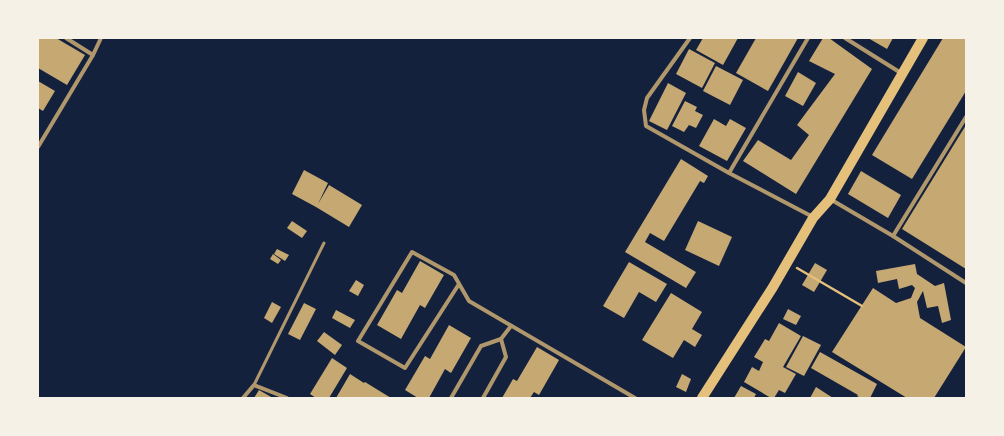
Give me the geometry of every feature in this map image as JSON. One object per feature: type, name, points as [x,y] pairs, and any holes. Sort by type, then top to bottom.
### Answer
[{"type":"main road","points":[[702,398],[788,262],[813,218],[830,199],[923,38]]},
{"type":"street","points":[[66,38],[94,55]]},
{"type":"street","points":[[38,147],[94,55],[101,38]]},
{"type":"street","points":[[690,38],[647,98],[644,110],[646,126],[813,218]]},
{"type":"street","points":[[729,173],[808,38]]},
{"type":"street","points":[[845,38],[902,73]]},
{"type":"street","points":[[893,236],[966,117]]},
{"type":"street","points":[[830,199],[893,236],[966,283]]},
{"type":"street","points":[[459,284],[405,368],[358,341],[412,252],[454,275],[469,301],[635,398]]},
{"type":"street","points":[[451,398],[481,346],[501,339],[511,326]]},
{"type":"street","points":[[483,398],[506,357],[501,339]]},
{"type":"street","points":[[243,398],[254,385],[287,398]]},
{"type":"lane","points":[[254,385],[324,243]]},
{"type":"path","points":[[788,262],[862,306]]},
{"type":"building","points":[[38,38],[56,38],[85,55],[67,85],[38,68]]},
{"type":"building","points":[[703,38],[738,38],[723,65],[696,50]]},
{"type":"building","points":[[756,38],[798,38],[768,91],[736,73]]},
{"type":"building","points":[[823,38],[829,38],[872,69],[796,194],[743,161],[758,140],[791,160],[809,135],[797,125],[835,74],[809,61]]},
{"type":"building","points":[[868,38],[893,38],[887,49]]},
{"type":"building","points":[[943,38],[966,38],[966,91],[912,179],[872,155]]},
{"type":"building","points":[[689,49],[715,63],[702,88],[676,74]]},
{"type":"building","points":[[716,66],[743,80],[730,105],[703,91]]},
{"type":"building","points":[[798,72],[816,83],[803,106],[785,96]]},
{"type":"building","points":[[38,81],[55,91],[43,111],[38,108]]},
{"type":"building","points":[[668,83],[686,93],[667,130],[649,121]]},
{"type":"building","points":[[685,101],[697,107],[695,111],[703,115],[696,128],[689,125],[684,132],[672,126]]},
{"type":"building","points":[[714,119],[726,126],[730,119],[746,128],[727,161],[699,146]]},
{"type":"building","points":[[966,125],[966,269],[902,229]]},
{"type":"building","points":[[681,159],[708,176],[704,183],[700,181],[664,241],[650,233],[645,242],[696,272],[686,288],[625,252]]},
{"type":"building","points":[[304,170],[328,183],[318,204],[329,185],[362,205],[349,227],[292,194]]},
{"type":"building","points":[[861,171],[901,195],[888,218],[848,194]]},
{"type":"building","points":[[292,221],[307,231],[302,238],[287,228]]},
{"type":"building","points":[[698,221],[732,237],[719,266],[685,250]]},
{"type":"building","points":[[277,249],[289,255],[285,261],[274,254]]},
{"type":"building","points":[[273,254],[281,260],[278,264],[270,259]]},
{"type":"building","points":[[420,261],[444,275],[425,308],[420,305],[401,339],[377,325],[397,290],[402,293]]},
{"type":"building","points":[[629,262],[667,284],[656,302],[639,292],[624,318],[603,306]]},
{"type":"building","points":[[815,263],[827,270],[814,292],[802,285]]},
{"type":"building","points":[[915,264],[917,274],[935,286],[944,283],[951,320],[942,323],[938,306],[927,308],[923,291],[917,302],[920,318],[966,347],[934,398],[907,398],[832,352],[873,288],[896,303],[911,298],[915,288],[912,285],[899,289],[897,279],[878,283],[876,271]]},
{"type":"building","points":[[356,280],[364,285],[358,296],[349,291]]},
{"type":"building","points":[[671,293],[702,312],[692,329],[702,335],[695,347],[684,340],[673,358],[642,340]]},
{"type":"building","points":[[272,302],[281,307],[272,323],[264,318]]},
{"type":"building","points":[[304,303],[316,309],[300,340],[288,334]]},
{"type":"building","points":[[788,309],[801,316],[796,325],[783,319]]},
{"type":"building","points":[[336,310],[355,320],[350,328],[332,318]]},
{"type":"building","points":[[779,323],[801,336],[783,367],[796,374],[785,393],[779,390],[774,398],[771,398],[744,382],[752,367],[759,371],[763,362],[754,357],[765,339],[769,341]]},
{"type":"building","points":[[449,325],[471,338],[451,373],[445,369],[429,398],[418,398],[405,390],[425,356],[430,359]]},
{"type":"building","points":[[324,332],[342,345],[335,355],[317,341]]},
{"type":"building","points":[[803,336],[821,345],[804,376],[786,367]]},
{"type":"building","points":[[537,347],[559,360],[539,395],[534,392],[530,398],[502,398],[513,379],[517,381]]},
{"type":"building","points":[[820,352],[877,384],[870,398],[861,398],[857,396],[858,395],[811,368]]},
{"type":"building","points":[[332,358],[347,368],[329,398],[316,398],[310,394]]},
{"type":"building","points":[[350,374],[364,383],[365,382],[391,398],[336,398]]},
{"type":"building","points":[[682,374],[691,379],[686,392],[676,387]]},
{"type":"building","points":[[741,386],[756,394],[754,398],[734,398]]},
{"type":"building","points":[[816,387],[833,398],[810,398]]},
{"type":"building","points":[[259,390],[273,398],[254,398]]}]
